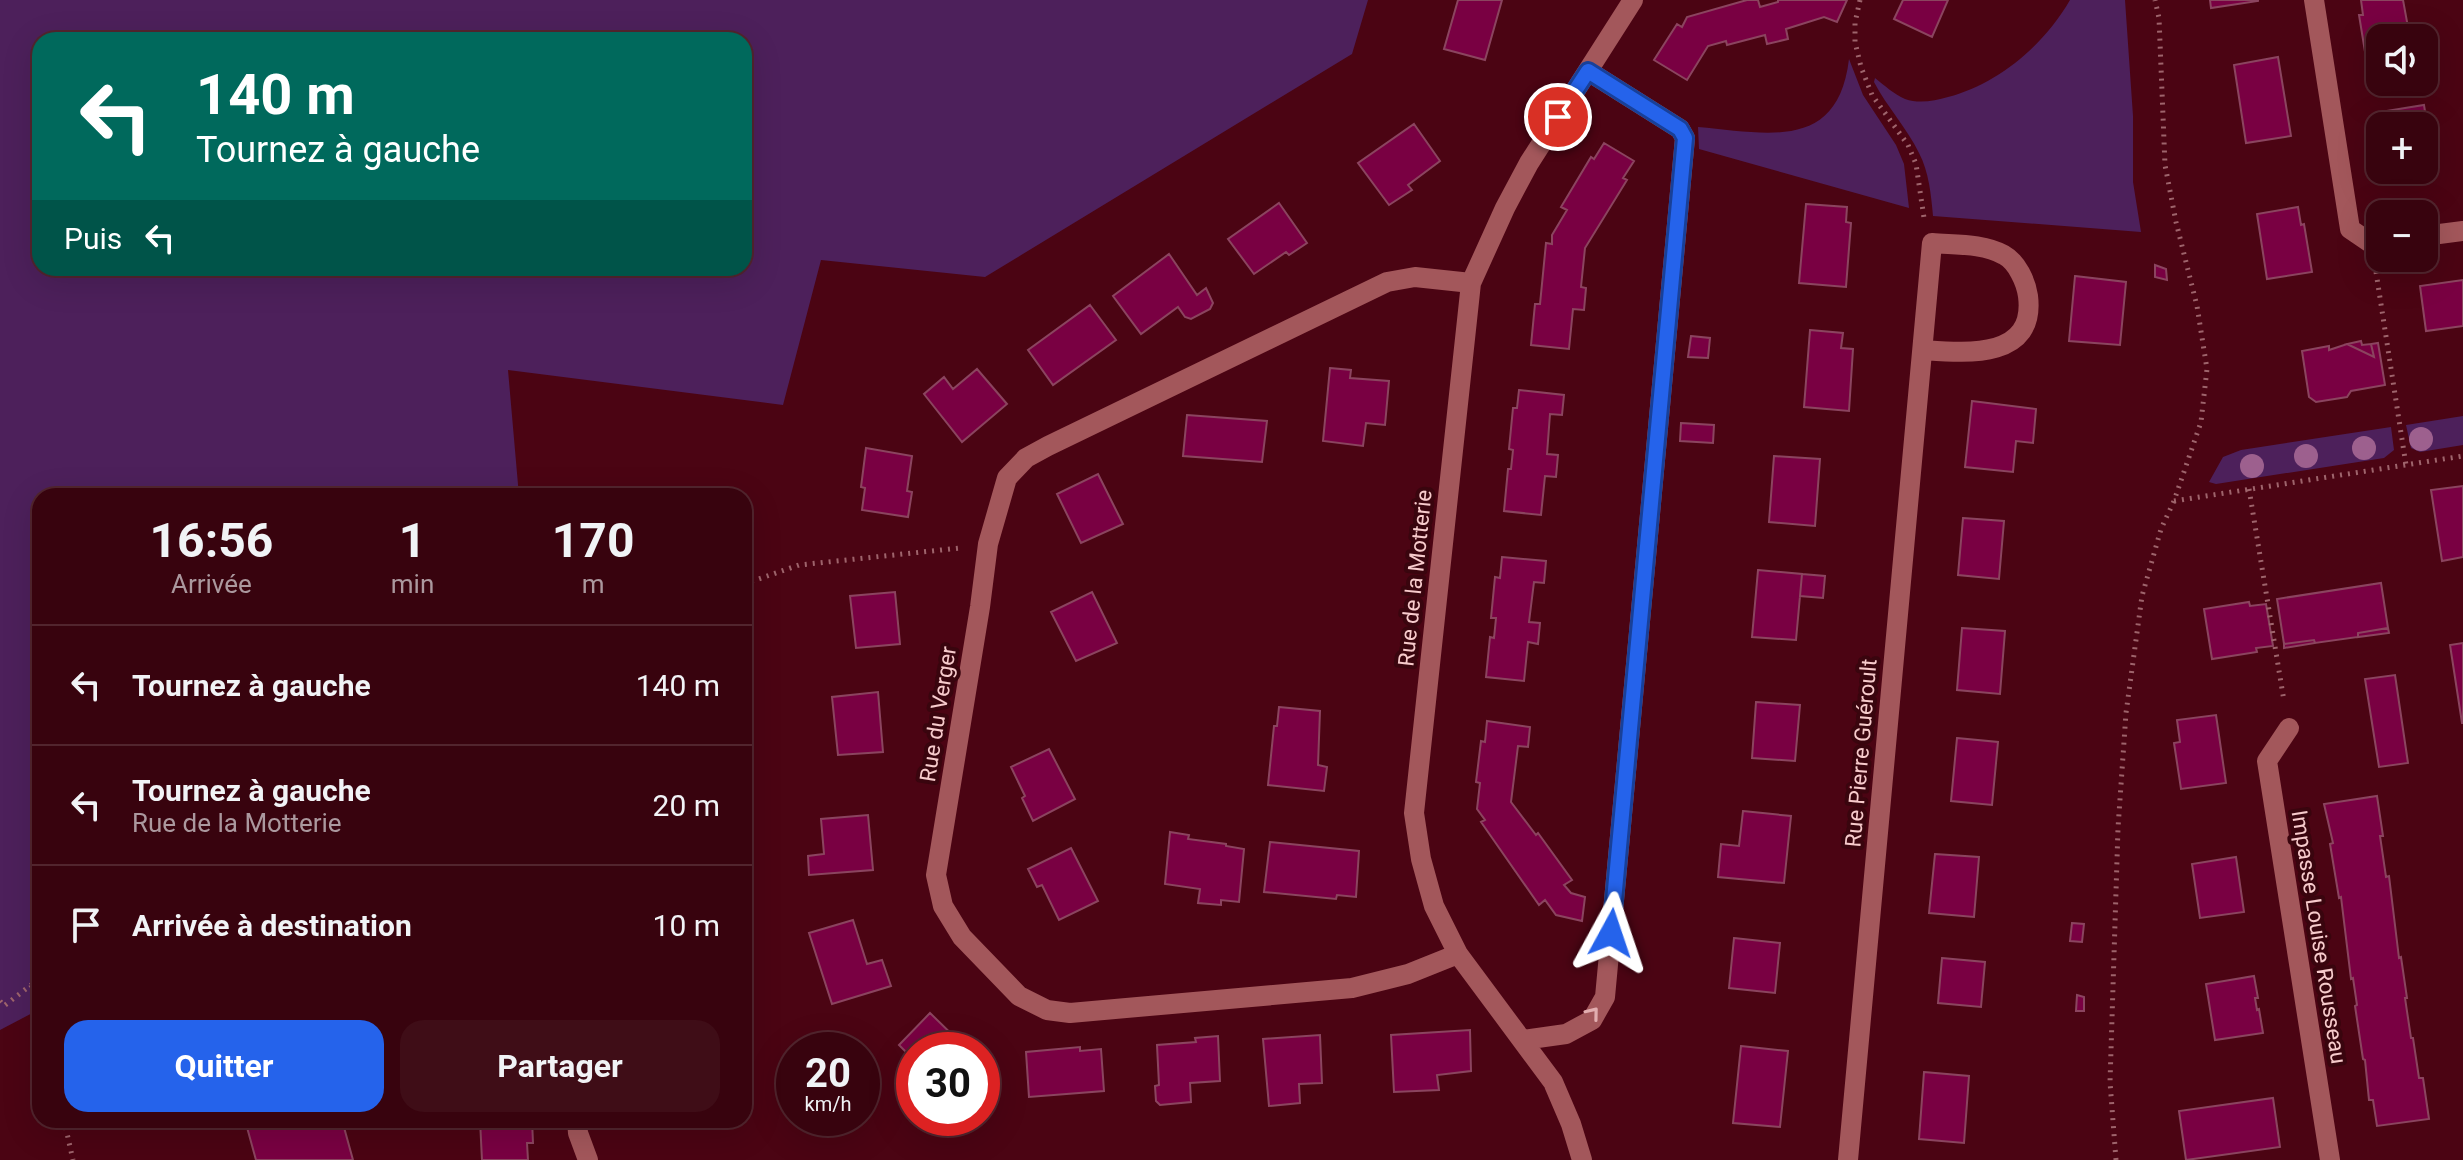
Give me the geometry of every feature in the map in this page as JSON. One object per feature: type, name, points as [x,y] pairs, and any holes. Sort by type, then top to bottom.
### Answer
[{"type":"street","name":"Rue de la Motterie","points":[[1582,1160],[1553,1082],[1458,954],[1434,906],[1421,859],[1414,813],[1471,283],[1529,163],[1633,0]]},
{"type":"street","points":[[2314,0],[2350,229],[2366,238]]},
{"type":"street","points":[[1523,1040],[1566,1034],[1592,1020],[1605,997],[1685,138],[1680,129],[1588,71]]},
{"type":"street","points":[[2438,234],[2463,231]]},
{"type":"street","points":[[1923,350],[1980,352],[1998,348],[2019,336],[2029,303],[2027,286],[2006,256],[1987,249],[1932,243]]},
{"type":"street","name":"Rue Pierre Guéroult","points":[[1848,1160],[1932,243]]},
{"type":"street","name":"Rue du Verger","points":[[1458,954],[1408,974],[1352,988],[1070,1013],[1047,1010],[1019,996],[962,937],[943,906],[936,875],[988,544],[1007,478],[1026,458],[1048,446],[1387,282],[1415,277],[1471,283]]},
{"type":"street","name":"Impasse Louise Rousseau","points":[[2289,728],[2267,761],[2330,1160]]},
{"type":"street","points":[[578,1128],[588,1160]]},
{"type":"path","points":[[1860,0],[1855,42],[1861,67],[1872,95],[1908,145],[1916,164],[1924,220],[1932,243]]},
{"type":"path","points":[[2116,1160],[2110,1082],[2118,828],[2126,713],[2142,596],[2161,529],[2201,422],[2207,369],[2197,306],[2165,165],[2159,18],[2155,0]]},
{"type":"path","points":[[2380,272],[2406,465]]},
{"type":"path","points":[[2174,501],[2463,456]]},
{"type":"path","points":[[2249,489],[2289,728]]},
{"type":"path","points":[[752,581],[799,565],[988,544]]},
{"type":"path","points":[[0,1001],[4,1006],[31,985],[32,989]]},
{"type":"path","points":[[66,1128],[73,1160]]},
{"type":"shaded area","points":[[0,0],[1368,0],[1352,54],[985,277],[821,260],[783,405],[508,370],[518,488],[32,488],[32,1013],[0,1030]]},
{"type":"shaded area","points":[[2070,0],[2125,0],[2133,116],[2133,182],[2141,232],[1933,216],[1922,160],[1879,91],[1875,78],[1901,97],[1916,101],[1937,100],[1967,91],[2002,72],[2033,47]]},
{"type":"shaded area","points":[[1849,59],[1863,95],[1896,145],[1904,164],[1909,208],[1699,149],[1698,127],[1773,133],[1815,123],[1830,110],[1842,89]]},
{"type":"shaded area","points":[[2463,416],[2463,445],[2420,452],[2411,448],[2406,425]]},
{"type":"shaded area","points":[[2391,427],[2394,450],[2384,458],[2216,484],[2209,482],[2223,457],[2241,450]]},
{"type":"building","points":[[1458,0],[1502,0],[1485,60],[1444,49]]},
{"type":"building","points":[[1747,0],[1758,0],[1760,7],[1778,0],[1847,0],[1837,22],[1824,17],[1786,29],[1788,39],[1767,44],[1765,35],[1727,45],[1726,41],[1708,46],[1687,80],[1654,60],[1677,24],[1682,27],[1687,17]]},
{"type":"building","points":[[1903,0],[1948,0],[1932,37],[1894,19]]},
{"type":"building","points":[[2210,0],[2258,0],[2258,1],[2211,8]]},
{"type":"building","points":[[2361,0],[2403,0],[2407,24],[2366,24],[2366,58],[2359,15],[2363,15]]},
{"type":"building","points":[[2278,57],[2291,136],[2246,143],[2234,65]]},
{"type":"building","points":[[2424,105],[2425,112],[2386,112]]},
{"type":"building","points":[[1414,124],[1440,161],[1408,185],[1412,190],[1389,205],[1358,163]]},
{"type":"building","points":[[1604,143],[1634,161],[1623,178],[1627,180],[1585,248],[1581,287],[1586,288],[1584,310],[1573,309],[1569,349],[1531,345],[1535,304],[1540,304],[1546,243],[1552,244],[1552,235],[1567,210],[1561,207],[1591,157],[1594,159]]},
{"type":"building","points":[[1279,203],[1307,243],[1289,255],[1286,252],[1254,274],[1228,239]]},
{"type":"building","points":[[1806,204],[1847,207],[1846,222],[1851,223],[1846,287],[1799,283]]},
{"type":"building","points":[[2298,207],[2312,272],[2267,279],[2257,214]]},
{"type":"building","points":[[1169,254],[1197,295],[1206,288],[1213,303],[1210,309],[1191,319],[1185,317],[1178,307],[1141,334],[1113,296]]},
{"type":"building","points":[[2155,265],[2166,269],[2167,280],[2155,277]]},
{"type":"building","points":[[2075,276],[2126,282],[2120,345],[2069,341]]},
{"type":"building","points":[[2463,280],[2463,326],[2426,331],[2420,286]]},
{"type":"building","points":[[1090,305],[1116,340],[1053,385],[1028,350]]},
{"type":"building","points":[[1810,330],[1843,333],[1841,348],[1853,349],[1849,411],[1804,407]]},
{"type":"building","points":[[1691,336],[1710,338],[1708,358],[1688,357]]},
{"type":"building","points":[[2361,341],[2362,345],[2371,344],[2374,357],[2347,344]]},
{"type":"building","points":[[2378,343],[2385,385],[2351,391],[2347,397],[2316,402],[2309,397],[2302,351],[2329,346],[2329,350],[2347,344],[2374,357],[2371,344]]},
{"type":"building","points":[[1330,368],[1351,370],[1350,378],[1389,381],[1385,425],[1366,423],[1363,446],[1323,441]]},
{"type":"building","points":[[977,369],[1007,404],[962,442],[924,394],[944,377],[953,389]]},
{"type":"building","points":[[1519,390],[1564,395],[1562,415],[1550,414],[1547,454],[1558,455],[1556,477],[1545,476],[1541,515],[1504,511],[1513,450],[1509,449],[1513,408],[1517,408]]},
{"type":"building","points":[[1972,401],[2036,409],[2033,443],[2016,441],[2013,472],[1965,467]]},
{"type":"building","points":[[1187,415],[1267,421],[1262,462],[1183,456]]},
{"type":"building","points":[[1681,423],[1714,425],[1713,443],[1680,441]]},
{"type":"building","points":[[866,448],[912,456],[907,491],[912,492],[908,517],[862,510],[865,488],[861,487]]},
{"type":"building","points":[[1774,456],[1820,459],[1815,526],[1769,522]]},
{"type":"building","points":[[1098,474],[1123,524],[1081,543],[1057,494]]},
{"type":"building","points":[[2463,486],[2463,557],[2442,561],[2431,490]]},
{"type":"building","points":[[1963,518],[2004,521],[1999,579],[1958,575]]},
{"type":"building","points":[[1502,557],[1546,561],[1544,583],[1534,582],[1529,622],[1540,623],[1538,644],[1528,642],[1524,681],[1486,677],[1490,637],[1494,638],[1496,618],[1491,618],[1495,577],[1500,578]]},
{"type":"building","points":[[1758,570],[1802,574],[1796,640],[1752,637]]},
{"type":"building","points":[[1802,574],[1825,576],[1823,598],[1800,596]]},
{"type":"building","points":[[2381,583],[2388,628],[2358,633],[2358,637],[2284,644],[2277,599]]},
{"type":"building","points":[[895,592],[900,644],[856,648],[850,596]]},
{"type":"building","points":[[1092,592],[1117,643],[1076,661],[1051,612]]},
{"type":"building","points":[[2249,602],[2250,606],[2266,604],[2273,646],[2256,648],[2257,652],[2212,659],[2204,609]]},
{"type":"building","points":[[1962,628],[2005,631],[2000,694],[1957,690]]},
{"type":"building","points":[[2388,628],[2389,633],[2358,637],[2358,633]]},
{"type":"building","points":[[2314,640],[2315,643],[2284,648],[2284,644]]},
{"type":"building","points":[[2463,643],[2463,723],[2462,723],[2450,645]]},
{"type":"building","points":[[2395,675],[2408,763],[2379,767],[2365,679]]},
{"type":"building","points":[[878,692],[883,752],[838,755],[832,697]]},
{"type":"building","points":[[1756,702],[1800,705],[1795,761],[1752,758]]},
{"type":"building","points":[[1279,707],[1320,711],[1318,765],[1327,767],[1324,791],[1268,785]]},
{"type":"building","points":[[2216,715],[2226,783],[2181,789],[2174,743],[2180,742],[2177,720]]},
{"type":"building","points":[[1487,721],[1530,727],[1528,747],[1518,746],[1511,802],[1572,880],[1564,885],[1571,893],[1585,897],[1582,921],[1556,915],[1545,900],[1539,905],[1481,822],[1485,820],[1477,809],[1480,783],[1476,782]]},
{"type":"building","points":[[1957,738],[1998,742],[1992,805],[1951,801]]},
{"type":"building","points":[[1049,749],[1075,799],[1033,821],[1011,767]]},
{"type":"building","points":[[2377,796],[2383,836],[2380,836],[2386,877],[2389,876],[2411,1038],[2419,1078],[2423,1078],[2429,1119],[2377,1126],[2373,1100],[2369,1100],[2341,897],[2330,844],[2333,843],[2324,804]]},
{"type":"building","points":[[1743,811],[1791,816],[1784,883],[1718,877],[1721,844],[1739,846]]},
{"type":"building","points":[[868,815],[873,870],[809,875],[808,856],[824,854],[821,819]]},
{"type":"building","points":[[1170,832],[1189,835],[1188,839],[1244,849],[1239,902],[1221,900],[1221,905],[1198,903],[1200,889],[1165,884]]},
{"type":"building","points":[[1270,842],[1359,851],[1356,897],[1337,895],[1336,899],[1264,892]]},
{"type":"building","points":[[1071,848],[1098,901],[1059,920],[1042,885],[1037,887],[1028,869]]},
{"type":"building","points":[[1935,854],[1979,857],[1974,917],[1929,913]]},
{"type":"building","points":[[2236,857],[2244,912],[2200,918],[2192,864]]},
{"type":"building","points":[[853,920],[867,964],[882,960],[891,986],[832,1004],[809,933]]},
{"type":"building","points":[[2072,923],[2084,924],[2082,942],[2070,941]]},
{"type":"building","points":[[1734,938],[1780,943],[1775,993],[1729,988]]},
{"type":"building","points":[[1942,958],[1985,962],[1981,1007],[1938,1003]]},
{"type":"building","points":[[2254,976],[2258,998],[2255,998],[2263,1033],[2215,1040],[2206,984]]},
{"type":"building","points":[[2077,995],[2084,997],[2084,1011],[2076,1011]]},
{"type":"building","points":[[930,1013],[950,1032],[912,1032]]},
{"type":"building","points":[[1470,1030],[1471,1071],[1437,1075],[1439,1090],[1394,1092],[1391,1035]]},
{"type":"building","points":[[1320,1035],[1322,1083],[1299,1084],[1300,1103],[1269,1106],[1263,1039]]},
{"type":"building","points":[[1218,1036],[1220,1081],[1190,1083],[1191,1102],[1160,1105],[1156,1101],[1155,1086],[1159,1085],[1157,1045],[1196,1042],[1195,1038]]},
{"type":"building","points":[[1741,1046],[1788,1051],[1780,1127],[1733,1123]]},
{"type":"building","points":[[1080,1047],[1080,1051],[1101,1049],[1104,1091],[1029,1097],[1026,1052]]},
{"type":"building","points":[[1924,1072],[1969,1076],[1964,1143],[1919,1139]]},
{"type":"building","points":[[2273,1098],[2280,1147],[2186,1160],[2179,1111]]},
{"type":"building","points":[[247,1128],[344,1128],[353,1160],[256,1160]]},
{"type":"building","points":[[480,1128],[532,1128],[533,1143],[527,1143],[528,1160],[482,1160]]},
{"type":"route","points":[[1558,117],[1588,71],[1680,129],[1685,138],[1611,933]]}]
